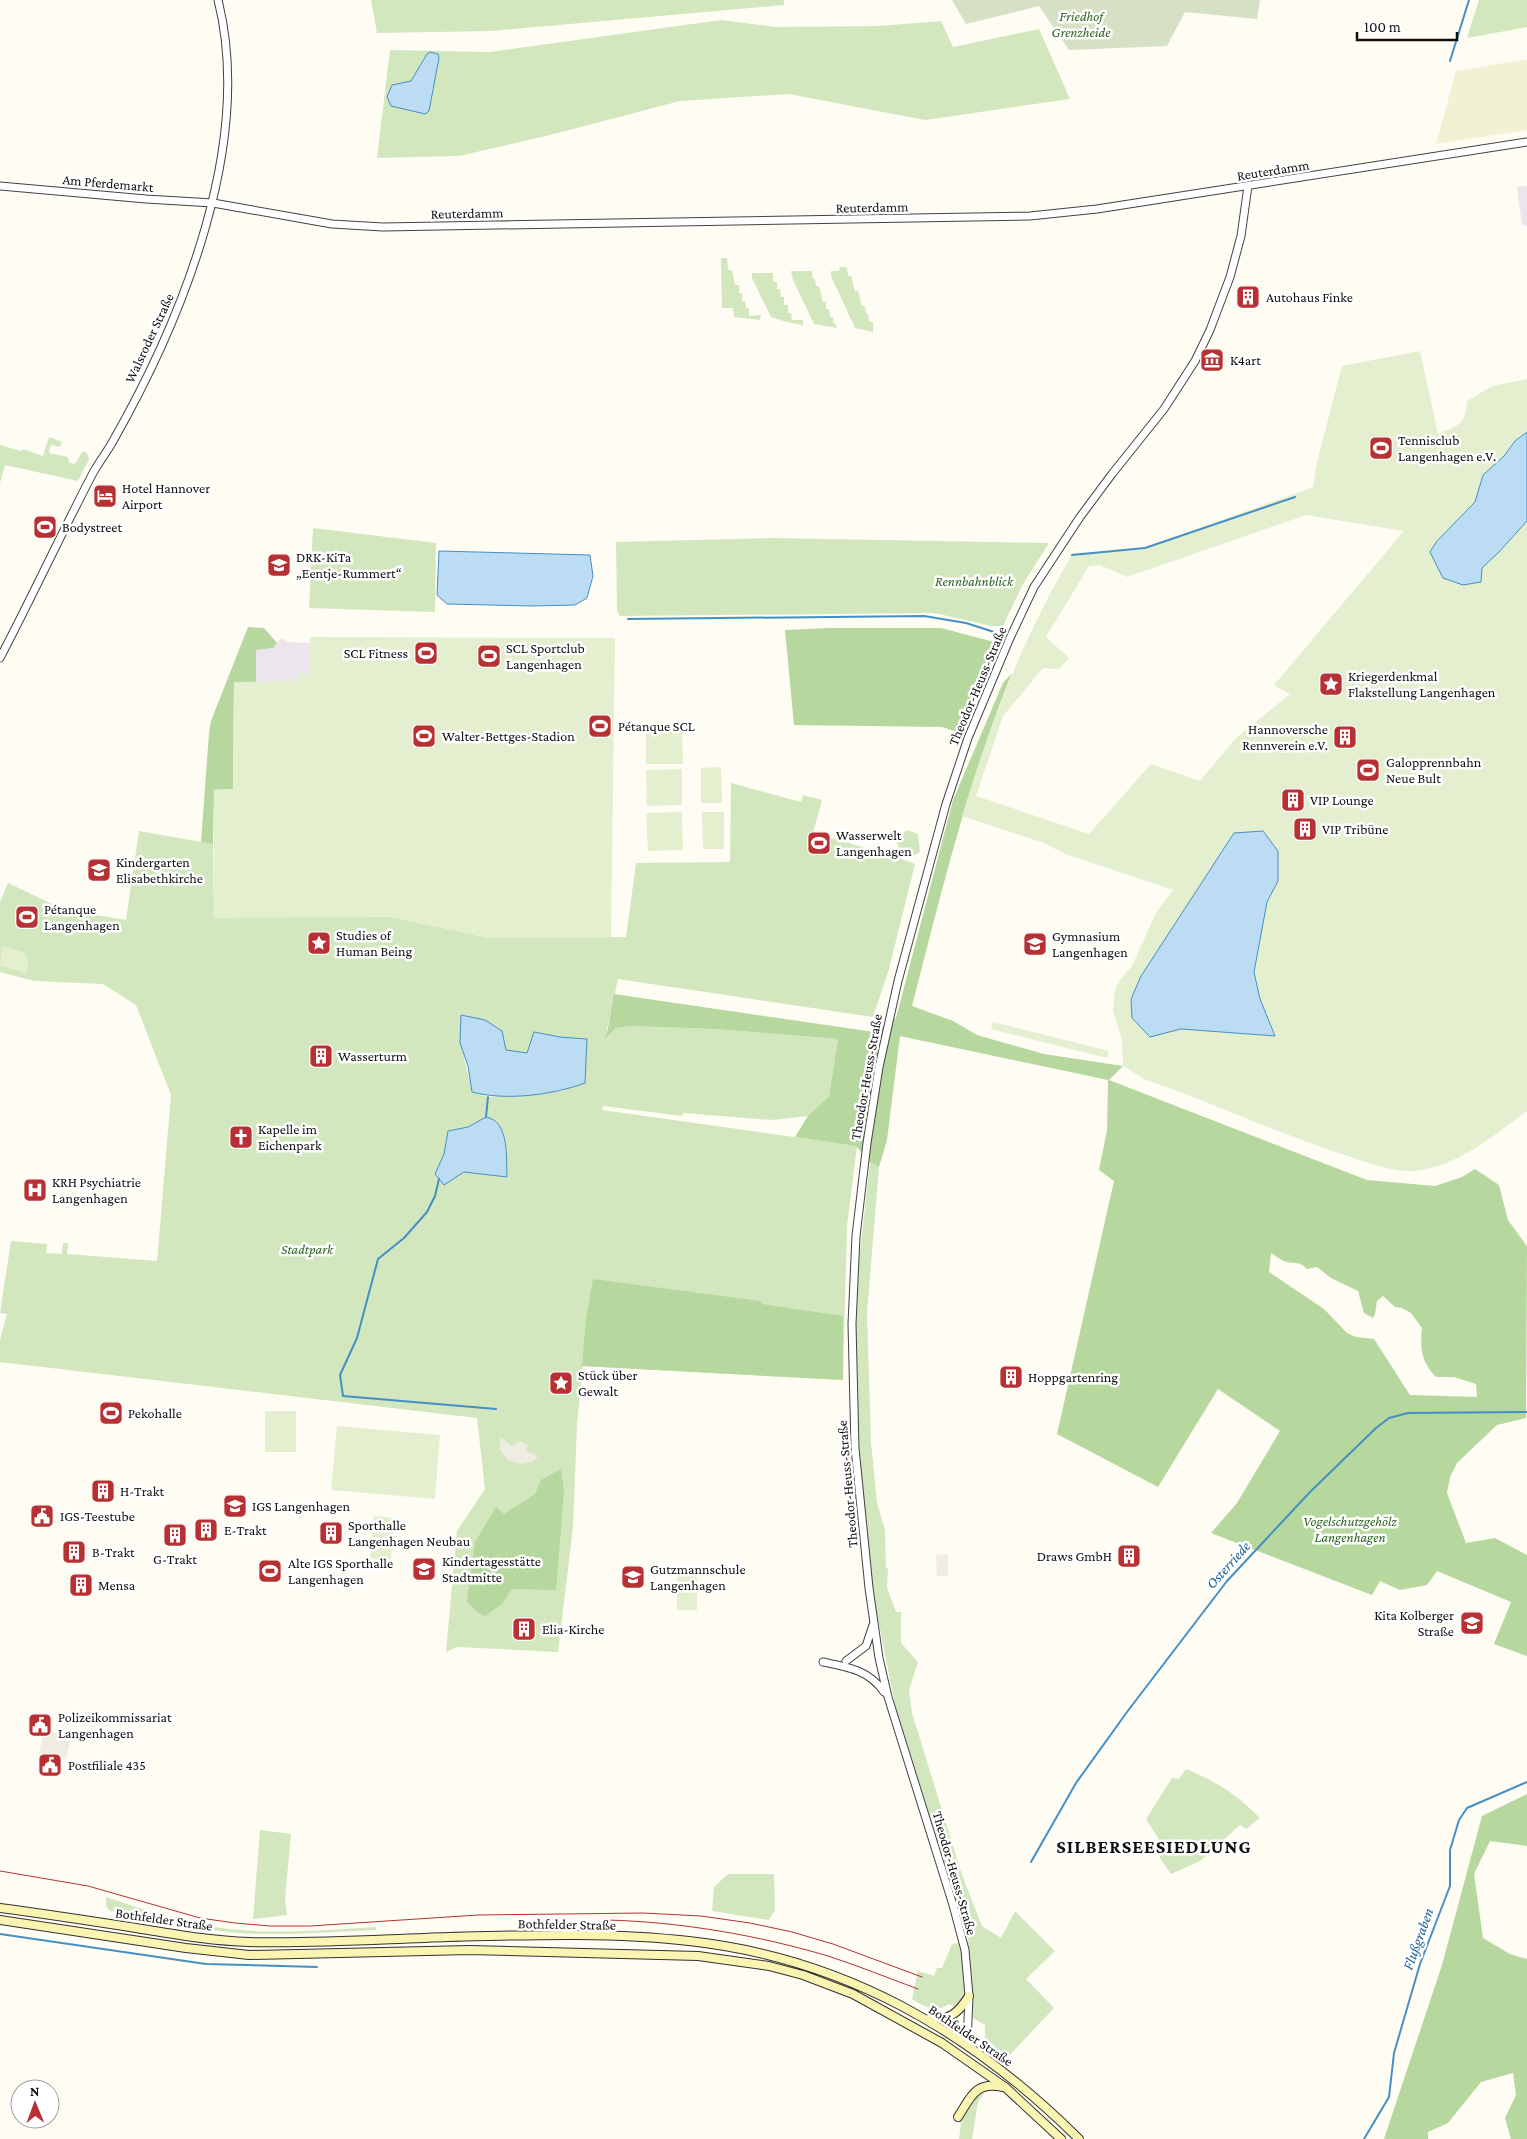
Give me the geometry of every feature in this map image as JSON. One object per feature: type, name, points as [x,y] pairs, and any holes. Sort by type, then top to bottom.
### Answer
[{"type":"main road","name":"Bothfelder Straße","points":[[0,1908],[187,1936],[249,1942],[493,1936],[641,1938],[691,1941],[740,1948],[812,1968],[874,1992],[926,2018],[967,2044],[1012,2077],[1079,2139]]},
{"type":"main road","name":"Bothfelder Straße","points":[[0,1920],[186,1948],[249,1955],[470,1950],[680,1955],[751,1962],[803,1975],[870,2002],[955,2051],[1004,2087],[1061,2139]]},
{"type":"main road","points":[[926,2018],[938,2020],[952,2016],[961,2009],[969,1996]]},
{"type":"main road","points":[[958,2117],[978,2089],[991,2084],[1004,2087]]},
{"type":"street","name":"Walsroder Straße","points":[[0,658],[94,470],[113,441],[151,368],[183,295],[213,202],[228,99],[227,54],[218,0]]},
{"type":"street","name":"Reuterdamm","points":[[213,202],[332,224],[383,227],[1038,216],[1248,186],[1527,142]]},
{"type":"street","name":"Am Pferdemarkt","points":[[0,186],[146,199],[213,202]]},
{"type":"street","name":"Theodor-Heuss-Straße","points":[[967,2044],[969,1996],[967,1963],[960,1929],[888,1697],[873,1622],[855,1448],[852,1315],[856,1236],[866,1148],[885,1036],[904,958],[955,774],[1010,638],[1034,588],[1067,535],[1112,474],[1164,409],[1194,362],[1210,330],[1230,277],[1242,236],[1248,186]]},
{"type":"street","points":[[846,1661],[866,1646],[873,1622]]},
{"type":"street","points":[[823,1662],[852,1668],[868,1675],[878,1683],[888,1697]]},
{"type":"shaded area","points":[[1527,59],[1527,130],[1436,144],[1456,71]]},
{"type":"shaded area","points":[[1527,186],[1527,226],[1522,225],[1517,187]]},
{"type":"shaded area","points":[[281,638],[288,642],[310,643],[310,677],[296,681],[256,682],[256,650],[273,648]]},
{"type":"shaded area","points":[[500,1437],[512,1446],[520,1441],[528,1445],[526,1451],[538,1457],[532,1462],[520,1464],[508,1460],[500,1450]]},
{"type":"shaded area","points":[[948,1554],[948,1576],[937,1576],[936,1555]]},
{"type":"shaded area","points":[[44,1730],[71,1737],[66,1759],[39,1754]]},
{"type":"green space","points":[[371,0],[784,0],[784,5],[491,31],[377,33]]},
{"type":"green space","name":"Friedhof Grenzheide","points":[[952,0],[1260,0],[1257,19],[1185,12],[1167,46],[1069,50],[1039,6],[966,24]]},
{"type":"green space","points":[[1479,0],[1527,0],[1527,27],[1467,38]]},
{"type":"green space","points":[[721,20],[776,27],[879,26],[941,21],[953,47],[1039,29],[1070,99],[925,120],[789,94],[680,101],[554,134],[459,156],[377,158],[390,50],[490,52]]},
{"type":"green space","points":[[721,258],[727,258],[728,270],[732,270],[735,285],[739,285],[742,301],[745,301],[746,308],[749,308],[749,316],[761,315],[760,320],[734,317],[733,308],[722,308]]},
{"type":"green space","points":[[840,267],[847,267],[848,276],[851,276],[855,291],[858,291],[862,306],[865,306],[869,322],[873,322],[873,332],[855,328],[831,276],[831,271],[839,271]]},
{"type":"green space","points":[[791,271],[812,271],[813,279],[815,279],[816,286],[819,286],[823,302],[826,302],[826,309],[829,309],[830,317],[833,317],[837,328],[814,324],[793,280]]},
{"type":"green space","points":[[752,273],[773,273],[773,282],[777,282],[777,289],[780,289],[781,297],[784,297],[784,305],[788,305],[788,313],[791,313],[792,320],[803,320],[803,325],[771,317],[752,278]]},
{"type":"green space","name":"Galopprennbahn Neue Bult","points":[[1420,351],[1438,434],[1456,426],[1463,420],[1467,401],[1492,386],[1527,379],[1527,432],[1515,441],[1504,456],[1483,475],[1475,502],[1437,541],[1480,582],[1482,568],[1527,521],[1527,1111],[1488,1140],[1460,1157],[1430,1168],[1414,1171],[1383,1167],[1327,1149],[1144,1079],[1123,1066],[1122,1040],[1113,1011],[1115,990],[1120,980],[1132,966],[1156,913],[1173,890],[1065,854],[1044,843],[962,816],[984,748],[1010,681],[1039,616],[1073,553],[1139,550],[1313,487],[1317,462],[1342,366]],"holes":[[[1306,515],[1404,531],[1274,685],[1290,694],[1235,739],[1200,781],[1151,764],[1089,834],[976,796],[1003,716],[1043,668],[1059,669],[1069,658],[1046,637],[1089,566],[1100,565],[1127,577]]]},
{"type":"green space","points":[[49,437],[62,442],[60,447],[51,445],[49,453],[68,457],[69,462],[75,464],[83,451],[87,453],[89,459],[78,481],[5,465],[0,483],[0,445],[21,451],[23,449],[43,456]]},
{"type":"green space","points":[[313,528],[436,543],[435,612],[309,608]]},
{"type":"green space","name":"Rennbahnblick","points":[[772,538],[1049,543],[1023,584],[1003,626],[992,626],[934,613],[620,616],[617,611],[616,542]]},
{"type":"green space","points":[[248,627],[264,628],[277,643],[273,648],[256,650],[256,682],[234,682],[233,789],[214,790],[213,844],[201,842],[211,721]]},
{"type":"green space","points":[[941,628],[998,643],[960,733],[942,727],[794,725],[785,630]]},
{"type":"green space","name":"Walter-Bettges-Stadion","points":[[310,637],[615,638],[611,937],[490,938],[392,917],[214,918],[214,790],[233,789],[234,682],[296,681],[299,672],[310,677]]},
{"type":"green space","name":"Vogelschutzgehölz Langenhagen","points":[[1012,673],[996,714],[969,796],[912,1006],[953,1021],[977,1035],[1044,1054],[1123,1066],[1109,1080],[1367,1180],[1435,1186],[1462,1177],[1475,1169],[1499,1185],[1508,1220],[1527,1246],[1526,1418],[1497,1425],[1457,1463],[1450,1477],[1447,1493],[1466,1543],[1495,1538],[1527,1555],[1527,1656],[1494,1644],[1511,1602],[1437,1571],[1427,1585],[1400,1590],[1380,1581],[1372,1595],[1211,1533],[1237,1503],[1280,1431],[1218,1389],[1158,1487],[1057,1434],[1114,1181],[1099,1170],[1107,1130],[1108,1080],[900,1036],[887,1140],[879,1167],[870,1162],[856,1146],[795,1137],[808,1116],[829,1096],[838,1039],[715,1029],[630,1026],[616,1028],[606,1039],[614,994],[874,1032],[896,1018],[953,800],[1003,683]],"holes":[[[1271,1253],[1281,1260],[1297,1263],[1307,1269],[1317,1267],[1331,1278],[1358,1291],[1364,1313],[1373,1318],[1377,1301],[1383,1296],[1395,1307],[1402,1308],[1411,1313],[1422,1328],[1421,1342],[1427,1366],[1436,1377],[1454,1377],[1476,1384],[1477,1397],[1410,1395],[1374,1339],[1356,1337],[1347,1333],[1324,1309],[1269,1272]]]},
{"type":"green space","points":[[646,729],[682,729],[683,764],[646,764]]},
{"type":"green space","points":[[721,767],[722,803],[701,803],[701,768]]},
{"type":"green space","points":[[682,769],[682,805],[647,806],[646,770]]},
{"type":"green space","name":"Stadtpark","points":[[731,783],[801,802],[803,795],[822,800],[813,833],[888,854],[915,864],[889,969],[873,1017],[618,979],[607,1029],[607,1039],[616,1028],[630,1026],[715,1029],[838,1039],[829,1096],[808,1116],[771,1120],[684,1113],[682,1116],[603,1106],[602,1110],[857,1146],[847,1226],[843,1380],[583,1366],[577,1423],[573,1527],[558,1652],[457,1647],[446,1652],[457,1531],[485,1489],[477,1418],[0,1362],[0,1340],[7,1314],[0,1313],[11,1241],[47,1244],[46,1253],[62,1254],[63,1243],[68,1243],[67,1254],[157,1261],[171,1095],[136,1005],[103,984],[34,981],[0,972],[0,902],[8,883],[65,910],[126,920],[139,831],[213,844],[214,917],[392,917],[490,938],[626,937],[636,863],[730,862]],"holes":[[[461,1015],[485,1020],[502,1031],[505,1050],[527,1054],[535,1033],[587,1039],[586,1060],[563,1091],[488,1097],[472,1092],[461,1045]],[[486,1118],[503,1131],[506,1177],[464,1172],[435,1174],[444,1154],[448,1131],[468,1127]]]},
{"type":"green space","points":[[682,812],[683,850],[648,851],[646,813]]},
{"type":"green space","points":[[702,812],[724,812],[724,849],[703,849]]},
{"type":"green space","points":[[907,830],[918,834],[920,852],[913,856],[902,853],[895,840]]},
{"type":"green space","points":[[2,946],[24,952],[29,962],[26,973],[0,966]]},
{"type":"green space","points":[[993,1022],[1109,1051],[1107,1058],[991,1029]]},
{"type":"green space","points":[[870,1162],[879,1167],[867,1313],[871,1442],[877,1503],[885,1530],[886,1568],[888,1568],[887,1587],[896,1612],[901,1612],[901,1643],[918,1662],[909,1690],[912,1713],[962,1875],[982,1926],[1001,1938],[1015,1911],[1055,1951],[1026,1979],[1054,2008],[1007,2058],[985,2038],[985,2025],[949,2004],[940,2008],[930,2008],[912,1999],[918,1971],[934,1976],[937,1968],[942,1968],[952,1944],[969,1942],[895,1705],[872,1588],[856,1410],[855,1325],[859,1261]]},
{"type":"green space","points":[[593,1279],[760,1301],[762,1304],[843,1316],[843,1380],[582,1366],[586,1319]]},
{"type":"green space","points":[[265,1411],[296,1411],[296,1452],[265,1452]]},
{"type":"green space","points":[[337,1426],[440,1435],[435,1499],[331,1490]]},
{"type":"green space","points":[[561,1469],[564,1491],[556,1590],[512,1589],[502,1604],[485,1616],[477,1612],[467,1602],[475,1542],[496,1507],[504,1514],[535,1494],[541,1480]]},
{"type":"green space","points":[[374,1516],[394,1518],[391,1561],[370,1559]]},
{"type":"green space","points":[[677,1571],[697,1571],[697,1610],[677,1610]]},
{"type":"green space","points":[[1186,1769],[1226,1789],[1260,1818],[1246,1829],[1240,1825],[1200,1861],[1171,1874],[1160,1858],[1158,1838],[1146,1819],[1172,1778],[1179,1779]]},
{"type":"green space","points":[[1527,1794],[1527,1846],[1490,1841],[1474,1874],[1483,1938],[1510,1954],[1527,1959],[1527,2139],[1511,2139],[1505,2118],[1516,2095],[1513,2073],[1481,2082],[1448,2123],[1428,2132],[1428,2139],[1384,2139],[1442,1965],[1482,1816]]},
{"type":"green space","points":[[260,1830],[291,1834],[285,1898],[287,1915],[253,1919]]},
{"type":"green space","points":[[728,1874],[774,1874],[775,1910],[769,1920],[712,1911],[714,1887]]},
{"type":"green space","points":[[106,1897],[174,1918],[219,1928],[286,1932],[376,1927],[376,1930],[272,1934],[238,1933],[174,1924],[110,1911],[106,1906]]},
{"type":"green space","points":[[983,2086],[985,2092],[978,2102],[972,2139],[959,2139],[961,2123],[957,2122],[958,2117]]},
{"type":"water","points":[[430,52],[438,54],[439,58],[429,111],[425,114],[391,106],[387,97],[392,85],[411,81]]},
{"type":"water","points":[[1527,432],[1527,521],[1482,568],[1481,582],[1463,585],[1443,578],[1430,552],[1437,541],[1475,502],[1483,475],[1504,456],[1515,441]]},
{"type":"water","points":[[439,551],[590,555],[593,576],[587,598],[575,605],[447,604],[437,595]]},
{"type":"water","points":[[1263,831],[1278,851],[1278,881],[1267,902],[1254,972],[1260,999],[1275,1036],[1181,1029],[1150,1037],[1132,1018],[1131,999],[1141,976],[1234,833]]},
{"type":"water","points":[[461,1015],[485,1020],[502,1031],[506,1050],[527,1053],[534,1032],[560,1037],[587,1039],[585,1083],[558,1091],[529,1095],[499,1096],[472,1092],[468,1066],[460,1043]]},
{"type":"water","points":[[486,1117],[494,1120],[503,1133],[507,1177],[464,1172],[444,1185],[435,1174],[444,1154],[448,1131],[468,1127]]},
{"type":"waterway","points":[[1450,61],[1469,0]]},
{"type":"waterway","points":[[1072,555],[1145,548],[1295,497]]},
{"type":"waterway","points":[[628,619],[924,616],[966,623],[997,633]]},
{"type":"waterway","points":[[486,1117],[488,1097]]},
{"type":"waterway","points":[[439,1179],[435,1196],[427,1212],[404,1238],[378,1259],[357,1338],[340,1375],[343,1396],[496,1409]]},
{"type":"waterway","name":"Osterriede","points":[[1031,1862],[1076,1783],[1127,1712],[1227,1581],[1310,1492],[1376,1428],[1389,1418],[1408,1413],[1527,1412]]},
{"type":"waterway","name":"Flußgraben","points":[[1364,2139],[1389,2097],[1394,2053],[1420,1964],[1450,1886],[1450,1850],[1459,1820],[1467,1808],[1527,1782]]},
{"type":"waterway","points":[[0,1934],[206,1964],[317,1967]]},
{"type":"tram line","points":[[0,1871],[88,1886],[200,1918],[270,1926],[310,1926],[478,1915],[643,1913],[701,1916],[750,1923],[792,1932],[833,1944],[922,1977]]},
{"type":"tram line","points":[[607,1920],[691,1927],[774,1942],[828,1956],[918,1989]]},
{"type":"place","name":"Autohaus Finke","points":[[1248,297]]},
{"type":"place","name":"K4art","points":[[1212,360]]},
{"type":"place","name":"Tennisclub Langenhagen e.V.","points":[[1381,448]]},
{"type":"place","name":"Hotel Hannover Airport","points":[[105,496]]},
{"type":"place","name":"Bodystreet","points":[[45,527]]},
{"type":"place","name":"DRK-KiTa „Eentje-Rummert“","points":[[279,565]]},
{"type":"place","name":"SCL Fitness","points":[[426,653]]},
{"type":"place","name":"SCL Sportclub Langenhagen","points":[[489,656]]},
{"type":"place","name":"Kriegerdenkmal Flakstellung Langenhagen","points":[[1331,684]]},
{"type":"place","name":"Pétanque SCL","points":[[600,726]]},
{"type":"place","name":"Walter-Bettges-Stadion","points":[[424,736]]},
{"type":"place","name":"Hannoversche Rennverein e.V.","points":[[1345,737]]},
{"type":"place","name":"Galopprennbahn Neue Bult","points":[[1368,770]]},
{"type":"place","name":"VIP Lounge","points":[[1293,800]]},
{"type":"place","name":"VIP Tribüne","points":[[1305,829]]},
{"type":"place","name":"Wasserwelt Langenhagen","points":[[819,843]]},
{"type":"place","name":"Kindergarten Elisabethkirche","points":[[99,870]]},
{"type":"place","name":"Pétanque Langenhagen","points":[[27,917]]},
{"type":"place","name":"Studies of Human Being","points":[[319,943]]},
{"type":"place","name":"Gymnasium Langenhagen","points":[[1035,944]]},
{"type":"place","name":"Wasserturm","points":[[321,1056]]},
{"type":"place","name":"Kapelle im Eichenpark","points":[[241,1137]]},
{"type":"place","name":"KRH Psychiatrie Langenhagen","points":[[35,1190]]},
{"type":"place","name":"Hoppgartenring","points":[[1011,1377]]},
{"type":"place","name":"Stück über Gewalt","points":[[561,1383]]},
{"type":"place","name":"Pekohalle","points":[[111,1413]]},
{"type":"place","name":"H-Trakt","points":[[103,1491]]},
{"type":"place","name":"IGS Langenhagen","points":[[235,1506]]},
{"type":"place","name":"IGS-Teestube","points":[[42,1516]]},
{"type":"place","name":"E-Trakt","points":[[206,1530]]},
{"type":"place","name":"Sporthalle Langenhagen Neubau","points":[[331,1533]]},
{"type":"place","name":"G-Trakt","points":[[175,1535]]},
{"type":"place","name":"B-Trakt","points":[[74,1552]]},
{"type":"place","name":"Draws GmbH","points":[[1129,1556]]},
{"type":"place","name":"Kindertagesstätte Stadtmitte","points":[[424,1569]]},
{"type":"place","name":"Alte IGS Sporthalle Langenhagen","points":[[270,1571]]},
{"type":"place","name":"Gutzmannschule Langenhagen","points":[[633,1577]]},
{"type":"place","name":"Mensa","points":[[81,1585]]},
{"type":"place","name":"Kita Kolberger Straße","points":[[1472,1623]]},
{"type":"place","name":"Elia-Kirche","points":[[524,1629]]},
{"type":"place","name":"Polizeikommissariat Langenhagen","points":[[40,1725]]},
{"type":"place","name":"Postfiliale 435","points":[[50,1765]]},
{"type":"district","name":"SILBERSEESIEDLUNG","points":[[1154,1846]]}]
